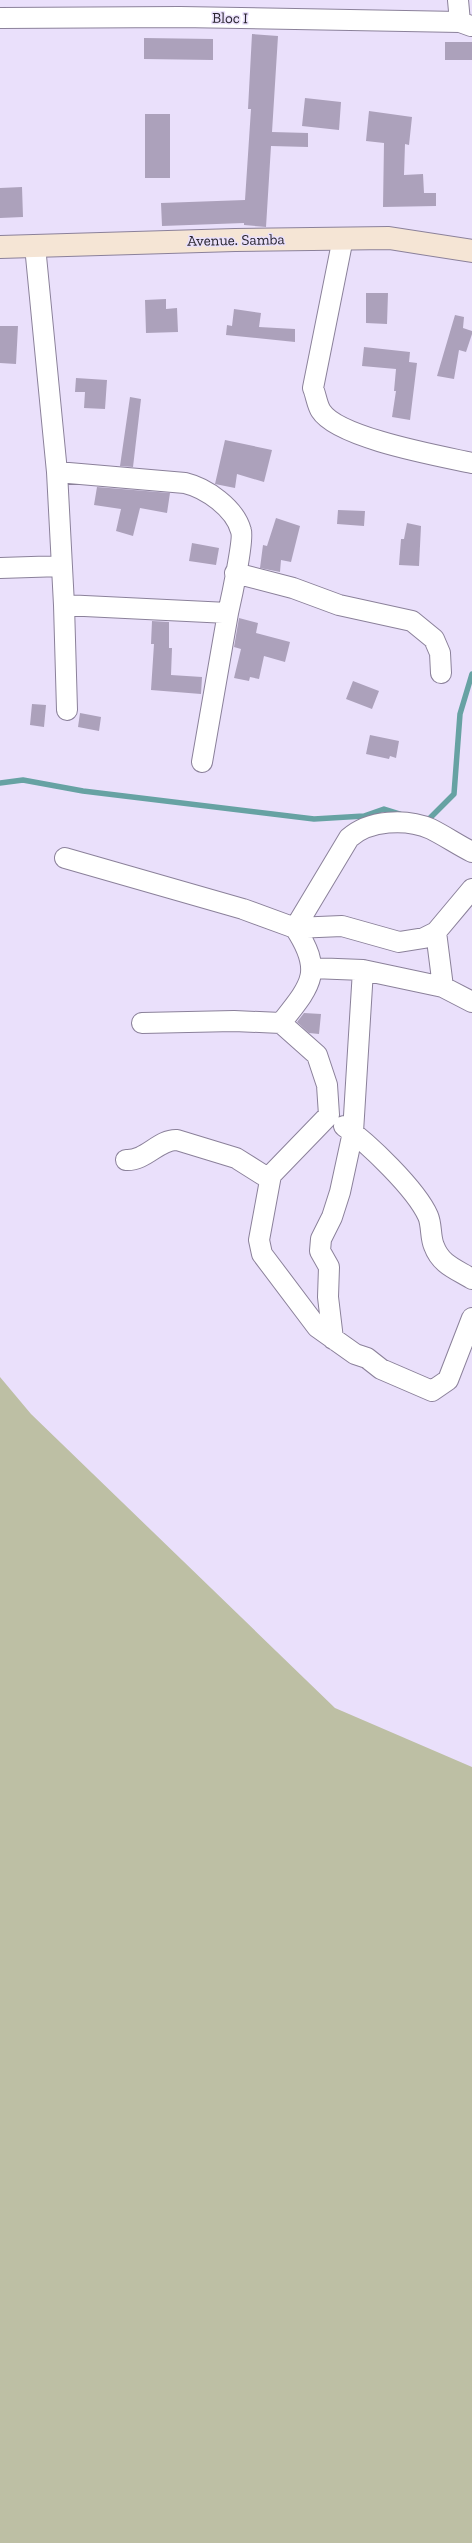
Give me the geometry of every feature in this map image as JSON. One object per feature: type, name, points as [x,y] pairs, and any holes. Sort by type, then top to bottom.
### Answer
[{"type":"street","points":[[458,0],[466,24]]},
{"type":"street","name":"Bloc I","points":[[0,18],[180,17],[466,24]]},
{"type":"street","points":[[342,238],[313,388],[322,412],[348,430],[397,446],[472,463]]},
{"type":"street","name":"Avenue. Samba","points":[[0,247],[389,238],[472,251]]},
{"type":"street","points":[[35,246],[57,472],[64,605],[67,710]]},
{"type":"street","points":[[57,472],[185,483],[199,487],[223,505],[234,517],[242,532],[202,762]]},
{"type":"street","points":[[0,568],[62,566]]},
{"type":"street","points":[[235,573],[293,588],[339,605],[412,621],[434,639],[440,653],[441,673]]},
{"type":"street","points":[[64,605],[228,613]]},
{"type":"street","points":[[295,928],[349,838],[367,826],[395,823],[430,828],[472,852]]},
{"type":"street","points":[[65,858],[243,909],[295,928],[342,926],[399,942],[417,940],[436,932],[472,889]]},
{"type":"street","points":[[281,1023],[304,994],[309,982],[312,968],[308,948],[295,928]]},
{"type":"street","points":[[436,932],[443,987]]},
{"type":"street","points":[[312,968],[363,970],[443,987],[472,1002]]},
{"type":"street","points":[[333,1339],[328,1297],[329,1268],[320,1251],[321,1239],[332,1217],[340,1192],[353,1132],[363,970]]},
{"type":"street","points":[[142,1023],[234,1020],[281,1023],[317,1055],[327,1085],[329,1115],[271,1175],[259,1240],[262,1254],[317,1327],[355,1354],[367,1358],[382,1370],[432,1391],[448,1380],[472,1318]]},
{"type":"street","points":[[329,1115],[353,1132],[418,1201],[428,1216],[433,1245],[441,1258],[450,1268],[472,1279]]},
{"type":"street","points":[[126,1160],[138,1158],[169,1141],[178,1140],[236,1158],[263,1175],[271,1175]]},
{"type":"green space","points":[[0,1377],[31,1414],[335,1708],[472,1767],[472,2543],[0,2543]]},
{"type":"building","points":[[252,34],[278,36],[272,132],[308,133],[308,147],[271,146],[266,227],[244,225],[244,223],[162,226],[161,203],[245,200],[251,109],[248,109]]},
{"type":"building","points":[[144,38],[213,39],[213,60],[144,59]]},
{"type":"building","points":[[445,42],[472,42],[472,60],[445,60]]},
{"type":"building","points":[[305,98],[341,102],[339,130],[302,126]]},
{"type":"building","points":[[369,111],[412,117],[409,145],[405,144],[404,175],[423,174],[424,193],[436,193],[436,206],[383,207],[384,143],[366,141]]},
{"type":"building","points":[[145,114],[170,114],[170,178],[145,178]]},
{"type":"building","points":[[22,187],[23,217],[0,218],[0,188]]},
{"type":"building","points":[[366,293],[388,293],[387,324],[366,323]]},
{"type":"building","points":[[166,299],[166,309],[177,308],[178,332],[146,333],[145,300]]},
{"type":"building","points":[[234,309],[261,313],[259,327],[295,329],[295,342],[226,335],[227,325],[232,326]]},
{"type":"building","points":[[455,315],[464,317],[463,328],[472,331],[472,334],[466,352],[459,350],[454,379],[437,376]]},
{"type":"building","points":[[0,326],[18,326],[16,364],[0,363]]},
{"type":"building","points":[[364,347],[410,352],[409,362],[417,363],[410,420],[392,417],[396,391],[394,391],[396,369],[362,366]]},
{"type":"building","points":[[76,378],[107,380],[105,409],[84,408],[85,392],[75,392]]},
{"type":"building","points":[[130,397],[141,399],[133,467],[120,466]]},
{"type":"building","points":[[225,440],[272,450],[264,482],[237,474],[235,488],[215,484]]},
{"type":"building","points":[[97,487],[170,493],[167,513],[140,508],[133,536],[116,531],[121,509],[94,505]]},
{"type":"building","points":[[338,510],[365,511],[364,526],[337,524]]},
{"type":"building","points":[[276,518],[300,526],[291,562],[281,560],[280,572],[260,568],[263,545],[267,546]]},
{"type":"building","points":[[407,523],[421,526],[419,566],[399,565],[401,539],[404,539]]},
{"type":"building","points":[[192,543],[219,548],[216,565],[189,561]]},
{"type":"building","points":[[239,618],[258,623],[256,633],[290,642],[285,662],[264,656],[259,679],[250,677],[249,681],[234,678],[241,649],[234,647]]},
{"type":"building","points":[[152,621],[169,622],[169,648],[172,648],[171,675],[202,677],[201,694],[151,690],[154,644],[151,644]]},
{"type":"building","points":[[353,681],[379,691],[372,709],[346,699]]},
{"type":"building","points":[[32,704],[46,705],[44,727],[30,725]]},
{"type":"building","points":[[80,713],[101,717],[99,731],[78,727]]},
{"type":"building","points":[[370,735],[399,741],[396,758],[390,756],[389,759],[366,754]]},
{"type":"building","points":[[304,1013],[321,1014],[319,1034],[309,1033],[297,1022]]},
{"type":"waterway","points":[[426,822],[454,794],[460,714],[472,674]]},
{"type":"waterway","points":[[0,783],[23,780],[83,791],[314,819],[364,816],[384,809],[400,814]]}]
